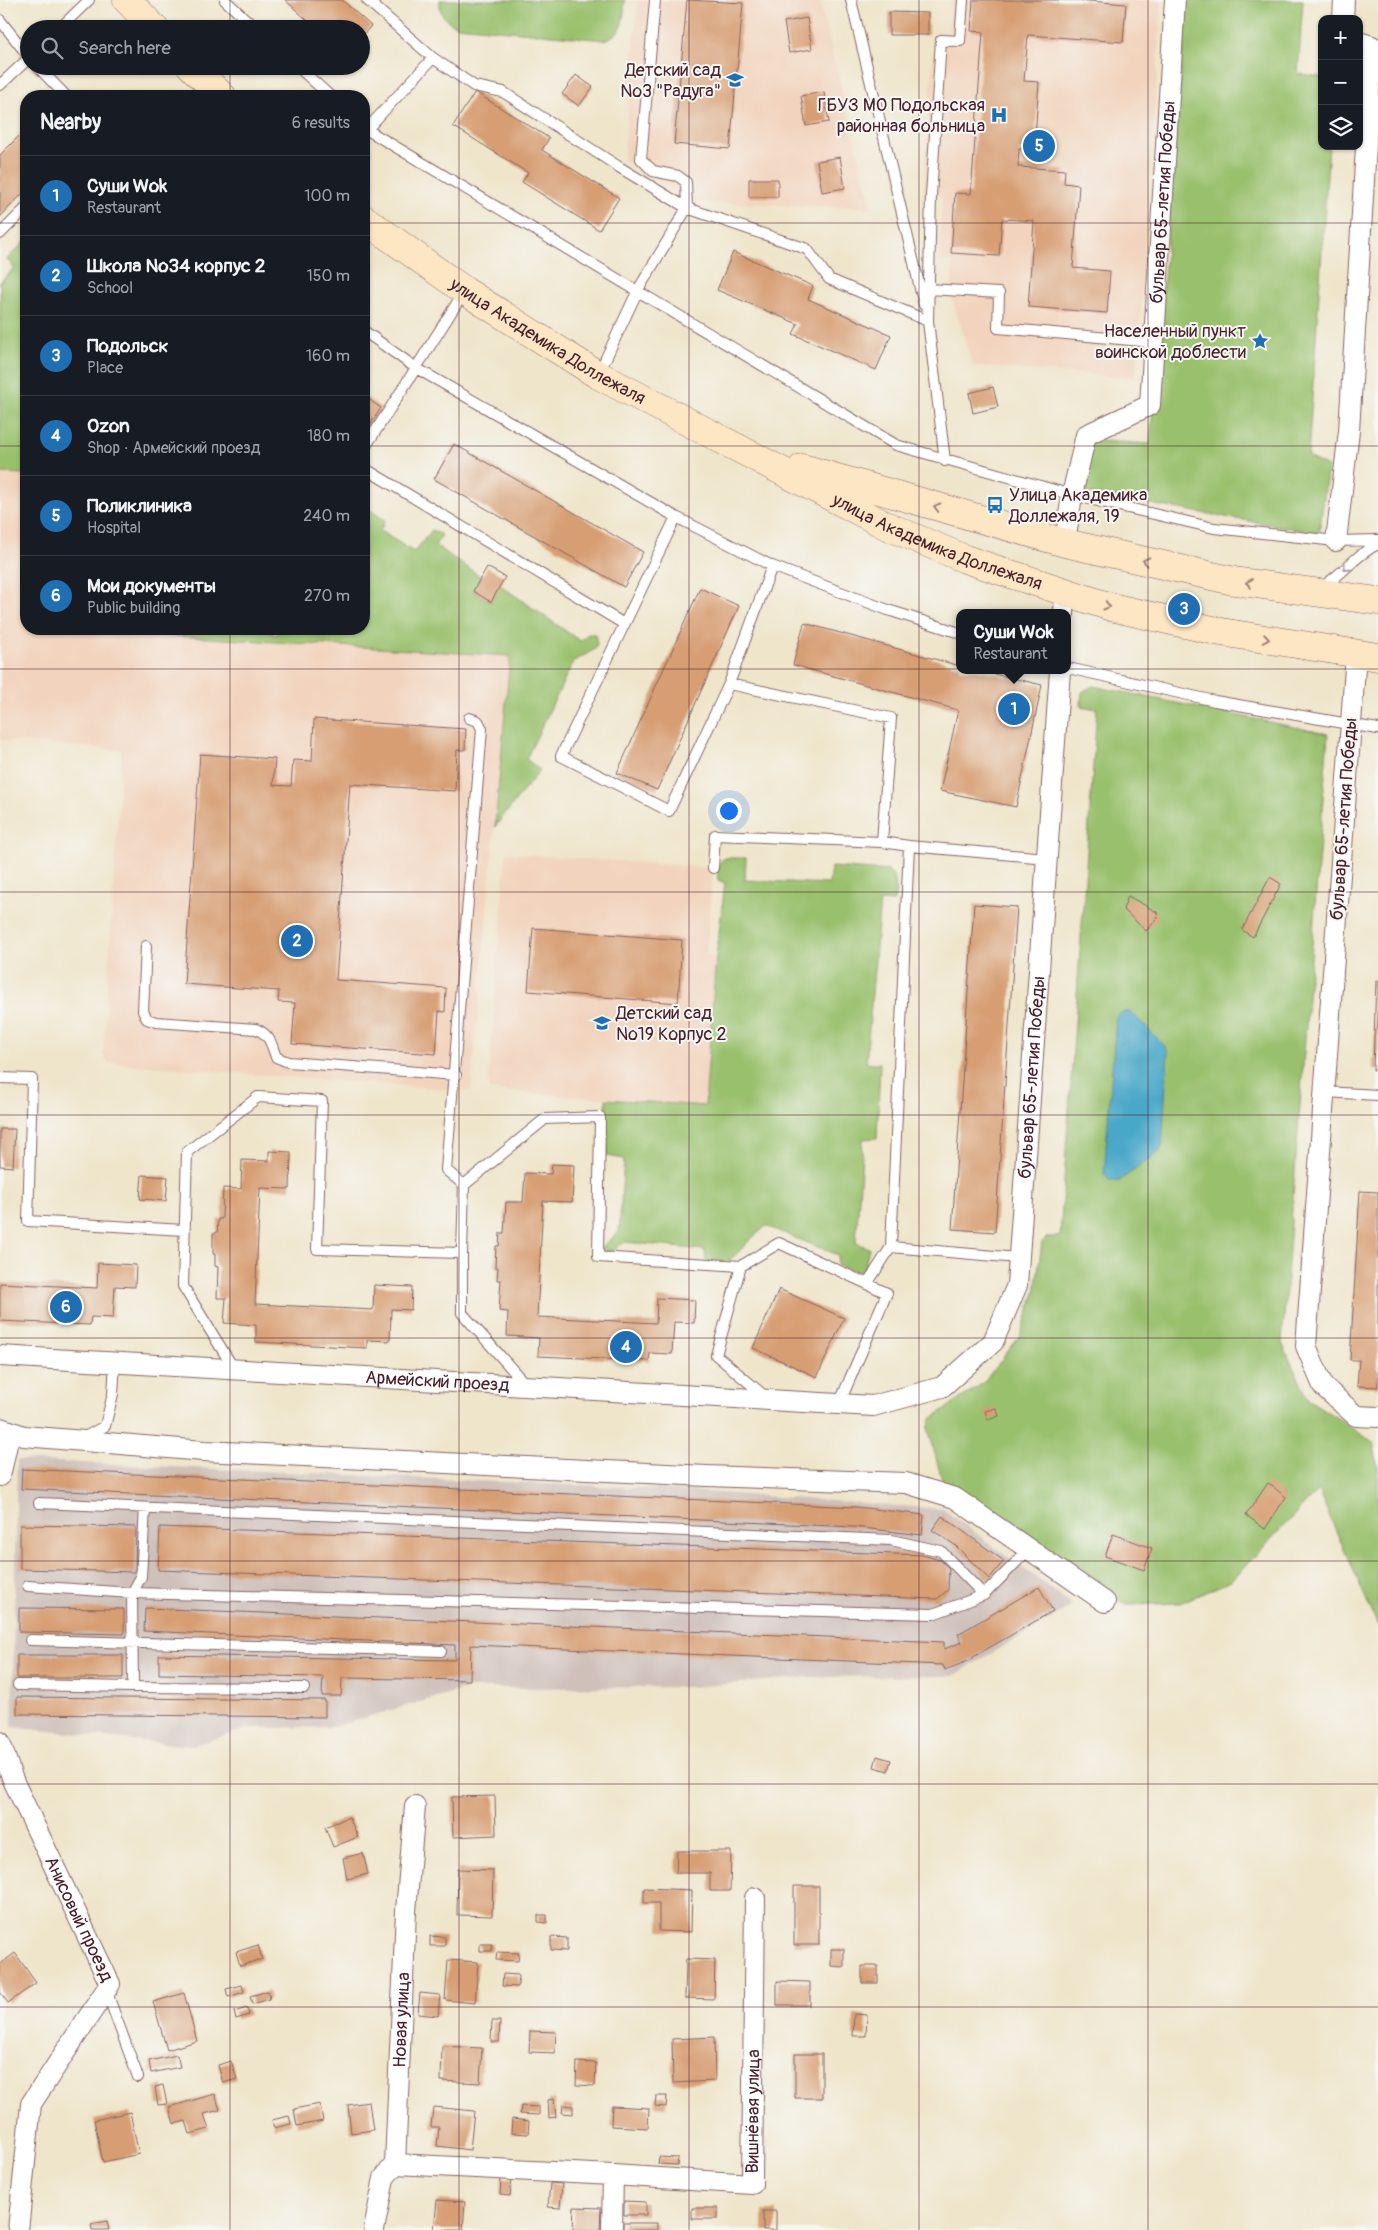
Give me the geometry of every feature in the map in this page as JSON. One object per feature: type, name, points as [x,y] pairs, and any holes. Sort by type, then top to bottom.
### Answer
[{"type":"main road","points":[[127,0],[146,20]]},
{"type":"main road","points":[[200,75],[216,90]]},
{"type":"main road","name":"улица Академика Доллежаля","points":[[370,223],[464,291],[598,375],[885,525],[1064,603],[1111,607],[1221,632],[1367,655]]},
{"type":"main road","name":"улица Академика Доллежаля","points":[[741,450],[1065,543],[1234,581],[1378,601]]},
{"type":"main road","points":[[965,559],[961,550],[959,535],[965,525],[975,517]]},
{"type":"street","name":"бульвар 65-летия Победы","points":[[1065,543],[1072,495],[1086,435],[1150,405],[1175,0]]},
{"type":"street","points":[[1343,15],[1344,0]]},
{"type":"street","points":[[1336,541],[1349,431],[1370,45]]},
{"type":"street","name":"бульвар 65-летия Победы","points":[[1367,655],[1350,724],[1306,1346],[1322,1386],[1356,1416],[1378,1417]]},
{"type":"street","name":"бульвар 65-летия Победы","points":[[873,1406],[942,1387],[993,1342],[1017,1285],[1060,674]]},
{"type":"street","name":"Армейский проезд","points":[[0,1356],[873,1406]]},
{"type":"street","points":[[0,1476],[4,1438],[24,1436],[204,1451],[707,1476],[906,1483],[955,1498],[1105,1602]]},
{"type":"street","name":"Анисовый проезд","points":[[0,1742],[13,1780],[110,1984],[31,2104],[18,2230]]},
{"type":"street","name":"Новая улица","points":[[374,2230],[384,2178],[395,2164],[406,1911],[415,1806]]},
{"type":"street","name":"Вишнёвая улица","points":[[395,2164],[752,2184],[755,1898]]},
{"type":"street","points":[[612,2230],[613,2175]]},
{"type":"lane","points":[[68,20],[89,0]]},
{"type":"lane","points":[[225,0],[246,20]]},
{"type":"lane","points":[[367,0],[433,58],[474,86],[503,92],[619,167],[687,208],[807,249],[830,279],[928,321]]},
{"type":"lane","points":[[598,375],[638,290],[687,208],[686,182],[678,176],[653,171],[641,159],[655,0]]},
{"type":"lane","points":[[851,0],[928,321],[945,461]]},
{"type":"lane","points":[[928,321],[931,196],[941,40],[960,41],[963,0]]},
{"type":"lane","points":[[0,20],[20,46]]},
{"type":"lane","points":[[370,124],[433,58]]},
{"type":"lane","points":[[0,85],[20,66]]},
{"type":"lane","points":[[46,75],[60,90]]},
{"type":"lane","points":[[307,75],[323,90]]},
{"type":"lane","points":[[370,132],[638,290],[896,446],[1072,495],[1214,528],[1336,541],[1378,540]]},
{"type":"lane","points":[[0,234],[20,215]]},
{"type":"lane","points":[[928,290],[999,293],[998,328],[1153,342]]},
{"type":"lane","points":[[370,440],[464,291]]},
{"type":"lane","points":[[370,335],[416,368],[676,517],[772,566],[888,610],[956,632]]},
{"type":"lane","points":[[370,472],[624,624]]},
{"type":"lane","points":[[676,517],[561,756],[669,811],[729,684],[772,566]]},
{"type":"lane","points":[[1315,592],[1341,573],[1362,551],[1378,544]]},
{"type":"lane","points":[[1071,669],[1214,701],[1378,729]]},
{"type":"lane","points":[[729,684],[891,718],[882,842]]},
{"type":"lane","points":[[464,1185],[446,1170],[456,1075],[482,729],[478,721],[469,718]]},
{"type":"lane","points":[[713,868],[715,835],[882,842],[1046,858]]},
{"type":"lane","points":[[867,1284],[891,1247],[909,846]]},
{"type":"lane","points":[[146,946],[143,1011],[147,1019],[156,1022],[256,1029],[266,1034],[271,1041],[276,1057],[288,1062],[456,1075]]},
{"type":"lane","points":[[0,1078],[32,1079],[28,1222],[184,1230]]},
{"type":"lane","points":[[1324,1092],[1378,1095]]},
{"type":"lane","points":[[234,1369],[183,1286],[187,1152],[258,1097],[322,1101],[317,1249],[462,1253]]},
{"type":"lane","points":[[528,1386],[462,1313],[464,1185],[545,1119],[600,1117],[598,1258],[741,1266],[779,1242],[887,1293],[839,1404]]},
{"type":"lane","points":[[891,1247],[1018,1258]]},
{"type":"lane","points":[[741,1266],[716,1355],[770,1400]]},
{"type":"lane","points":[[77,1440],[105,1426],[112,1394],[115,1362]]},
{"type":"lane","points":[[40,1503],[891,1540],[941,1551],[984,1595]]},
{"type":"lane","points":[[133,1687],[132,1593],[141,1577],[145,1508]]},
{"type":"lane","points":[[28,1586],[132,1593],[933,1614],[984,1595],[1028,1550]]},
{"type":"lane","points":[[30,1640],[441,1651]]},
{"type":"lane","points":[[18,1685],[304,1688]]},
{"type":"lane","points":[[106,1990],[138,2077]]},
{"type":"shaded area","name":"Детский сад №3 \"Радуга\"","points":[[638,0],[819,0],[872,208],[696,202],[623,160]]},
{"type":"shaded area","points":[[952,0],[1162,0],[1136,378],[973,366],[951,295],[953,262],[938,260],[942,197],[923,195],[935,32],[949,33]]},
{"type":"shaded area","points":[[0,473],[20,474],[20,635],[158,635],[510,656],[471,1091],[109,1063],[103,1055],[122,750],[0,740]]},
{"type":"shaded area","name":"Детский сад №19 Корпус 2","points":[[506,853],[713,868],[706,956],[716,957],[705,1106],[488,1090]]},
{"type":"shaded area","points":[[17,1460],[679,1490],[943,1509],[1073,1605],[953,1676],[813,1677],[691,1687],[468,1688],[333,1727],[249,1728],[191,1746],[12,1727]]},
{"type":"green space","points":[[440,0],[625,0],[620,29],[612,37],[605,40],[456,26],[443,16],[440,9]]},
{"type":"green space","points":[[1187,0],[1303,0],[1298,74],[1318,76],[1318,150],[1329,150],[1308,457],[1328,467],[1319,533],[1080,492],[1085,440],[1150,444]]},
{"type":"green space","points":[[20,246],[20,474],[0,473],[0,282],[14,268],[7,259]]},
{"type":"green space","points":[[370,510],[385,520],[380,531],[414,552],[432,530],[442,535],[435,545],[481,577],[473,592],[491,602],[500,585],[580,641],[588,634],[595,634],[597,644],[595,649],[573,662],[526,759],[540,770],[495,827],[510,656],[158,635],[370,635]]},
{"type":"green space","points":[[1093,686],[1328,734],[1282,1343],[1308,1399],[1373,1442],[1378,1467],[1378,1626],[1318,1490],[1231,1581],[1180,1603],[1127,1605],[1032,1543],[942,1480],[928,1428],[931,1419],[983,1383],[1020,1336],[1035,1293],[1042,1242],[1047,1237],[1060,1237],[1097,709],[1081,706],[1082,692]]},
{"type":"green space","points":[[725,858],[746,858],[745,880],[829,884],[831,867],[889,871],[895,882],[894,902],[880,901],[866,1063],[880,1063],[877,1138],[863,1139],[856,1243],[869,1248],[865,1266],[861,1271],[852,1271],[837,1265],[838,1255],[766,1226],[733,1257],[720,1262],[706,1261],[705,1250],[624,1242],[609,1254],[602,1247],[619,1232],[624,1159],[607,1156],[606,1099],[705,1106],[716,957],[725,883],[718,880],[717,870]]},
{"type":"water","points":[[1127,1011],[1132,1013],[1165,1046],[1168,1052],[1162,1146],[1159,1152],[1119,1181],[1110,1181],[1104,1174],[1116,1018],[1119,1014]]},
{"type":"building","points":[[285,0],[342,0],[364,20],[307,20]]},
{"type":"building","points":[[687,0],[743,3],[730,149],[674,144]]},
{"type":"building","points":[[973,0],[1076,0],[1126,4],[1123,42],[1028,35],[1024,81],[1039,82],[1034,150],[1019,149],[1018,167],[1065,170],[1064,183],[1079,185],[1073,268],[1110,271],[1107,313],[1028,307],[1034,221],[1002,219],[999,256],[951,253],[955,193],[971,194],[983,32],[971,31]]},
{"type":"building","points":[[889,12],[928,13],[928,35],[889,35]]},
{"type":"building","points":[[807,18],[812,49],[789,53],[784,22]]},
{"type":"building","points":[[576,75],[593,87],[579,106],[562,94]]},
{"type":"building","points":[[475,92],[549,138],[542,150],[619,198],[599,230],[522,182],[528,173],[453,126]]},
{"type":"building","points":[[824,92],[829,122],[806,126],[801,96]]},
{"type":"building","points":[[20,135],[20,196],[0,217],[0,155]]},
{"type":"building","points":[[840,157],[845,188],[822,192],[817,161]]},
{"type":"building","points":[[749,179],[778,179],[778,197],[749,197]]},
{"type":"building","points":[[733,252],[813,286],[808,299],[891,335],[876,370],[793,334],[798,324],[717,290]]},
{"type":"building","points":[[993,387],[998,407],[973,413],[969,393]]},
{"type":"building","points":[[370,400],[381,408],[370,425]]},
{"type":"building","points":[[454,444],[643,552],[624,587],[434,479]]},
{"type":"building","points":[[487,567],[505,577],[491,602],[473,591]]},
{"type":"building","points":[[700,588],[739,606],[657,790],[617,773]]},
{"type":"building","points":[[804,623],[956,665],[956,674],[994,674],[1042,685],[1016,807],[940,791],[958,710],[793,665]]},
{"type":"building","points":[[314,719],[466,729],[465,750],[457,750],[455,791],[350,784],[336,980],[446,988],[445,1012],[439,1011],[436,1054],[292,1044],[295,1003],[278,1002],[279,991],[184,984],[200,754],[275,759],[273,785],[291,786],[293,760],[312,761]]},
{"type":"building","points":[[1270,877],[1281,884],[1253,937],[1242,930]]},
{"type":"building","points":[[1128,896],[1157,912],[1158,918],[1146,931],[1123,909]]},
{"type":"building","points":[[974,904],[1017,907],[995,1232],[952,1229]]},
{"type":"building","points":[[533,928],[682,940],[678,1003],[528,991]]},
{"type":"building","points":[[1376,981],[1378,981],[1378,1070],[1373,1070]]},
{"type":"building","points":[[0,1129],[15,1129],[13,1167],[0,1166]]},
{"type":"building","points":[[269,1151],[291,1152],[290,1189],[260,1188],[255,1304],[373,1310],[374,1285],[412,1287],[411,1310],[391,1309],[390,1341],[367,1340],[367,1348],[256,1342],[256,1325],[224,1323],[226,1298],[217,1298],[218,1267],[215,1266],[215,1254],[213,1254],[213,1233],[217,1233],[218,1219],[222,1219],[223,1188],[241,1189],[242,1160],[269,1161]]},
{"type":"building","points":[[552,1164],[574,1165],[572,1202],[543,1201],[537,1317],[656,1323],[657,1298],[695,1300],[694,1323],[674,1322],[672,1354],[650,1353],[649,1361],[538,1356],[539,1338],[507,1336],[508,1312],[499,1311],[501,1280],[497,1280],[498,1267],[495,1267],[496,1246],[499,1246],[500,1233],[504,1233],[506,1202],[523,1202],[525,1173],[551,1174]]},
{"type":"building","points":[[142,1175],[168,1177],[166,1201],[140,1199]]},
{"type":"building","points":[[1360,1191],[1378,1192],[1378,1387],[1357,1386],[1359,1360],[1350,1360]]},
{"type":"building","points":[[98,1263],[136,1265],[135,1287],[115,1286],[113,1318],[91,1317],[90,1325],[0,1321],[0,1283],[97,1288]]},
{"type":"building","points":[[779,1289],[844,1318],[817,1377],[753,1348]]},
{"type":"building","points":[[996,1408],[999,1416],[988,1420],[985,1411]]},
{"type":"building","points":[[22,1469],[857,1507],[924,1515],[922,1535],[854,1527],[21,1489]]},
{"type":"building","points":[[1268,1483],[1286,1497],[1265,1529],[1246,1515]]},
{"type":"building","points":[[942,1516],[1004,1561],[989,1579],[955,1545],[932,1530]]},
{"type":"building","points":[[20,1525],[136,1527],[135,1572],[20,1569]]},
{"type":"building","points":[[160,1527],[923,1555],[940,1560],[949,1568],[948,1590],[937,1599],[158,1570]]},
{"type":"building","points":[[1113,1534],[1152,1548],[1144,1570],[1105,1556]]},
{"type":"building","points":[[1039,1587],[1053,1611],[973,1657],[973,1659],[945,1670],[943,1665],[471,1645],[470,1680],[342,1678],[341,1696],[322,1696],[323,1677],[159,1674],[159,1655],[455,1660],[455,1645],[144,1631],[145,1608],[944,1642],[944,1649],[962,1642],[958,1634]]},
{"type":"building","points":[[19,1608],[124,1609],[124,1634],[19,1632]]},
{"type":"building","points":[[17,1655],[123,1655],[123,1678],[17,1678]]},
{"type":"building","points":[[17,1697],[325,1700],[325,1717],[17,1714]]},
{"type":"building","points":[[877,1756],[891,1760],[888,1771],[874,1767]]},
{"type":"building","points":[[495,1796],[496,1835],[453,1837],[452,1797]]},
{"type":"building","points":[[349,1817],[358,1837],[333,1847],[325,1827]]},
{"type":"building","points":[[677,1851],[731,1851],[730,1891],[710,1891],[710,1873],[676,1873]]},
{"type":"building","points":[[363,1853],[368,1874],[347,1879],[343,1858]]},
{"type":"building","points":[[458,1869],[493,1870],[492,1916],[457,1915]]},
{"type":"building","points":[[794,1886],[819,1886],[819,1945],[794,1945]]},
{"type":"building","points":[[644,1888],[692,1890],[691,1932],[659,1931],[659,1903],[644,1903]]},
{"type":"building","points":[[538,1915],[547,1915],[547,1923],[538,1922]]},
{"type":"building","points":[[430,1936],[445,1937],[445,1946],[430,1946]]},
{"type":"building","points":[[551,1937],[567,1938],[567,1951],[551,1950]]},
{"type":"building","points":[[480,1944],[492,1944],[492,1951],[480,1951]]},
{"type":"building","points":[[258,1945],[262,1959],[240,1966],[236,1952]]},
{"type":"building","points":[[831,1949],[844,1949],[844,1967],[831,1966]]},
{"type":"building","points":[[497,1952],[519,1953],[518,1961],[496,1960]]},
{"type":"building","points":[[15,1953],[36,1983],[8,2003],[0,1992],[0,1964]]},
{"type":"building","points":[[686,1959],[715,1960],[714,1999],[685,1998]]},
{"type":"building","points":[[448,1960],[478,1962],[475,2003],[445,2000]]},
{"type":"building","points":[[862,1966],[878,1966],[878,1983],[862,1983]]},
{"type":"building","points":[[503,1974],[519,1975],[518,1987],[502,1986]]},
{"type":"building","points":[[777,1981],[810,1982],[810,2005],[777,2005]]},
{"type":"building","points":[[242,1985],[244,1992],[228,1997],[226,1989]]},
{"type":"building","points":[[268,1991],[270,1999],[252,2004],[250,1996]]},
{"type":"building","points":[[184,1993],[197,2041],[167,2050],[153,2002]]},
{"type":"building","points":[[420,1993],[440,1995],[438,2016],[418,2014]]},
{"type":"building","points":[[247,2008],[249,2015],[236,2019],[234,2012]]},
{"type":"building","points":[[854,2014],[867,2015],[866,2036],[853,2036]]},
{"type":"building","points":[[492,2021],[500,2021],[499,2042],[491,2042]]},
{"type":"building","points":[[530,2031],[556,2032],[555,2053],[529,2052]]},
{"type":"building","points":[[714,2037],[715,2081],[673,2083],[672,2039]]},
{"type":"building","points":[[442,2046],[482,2048],[480,2083],[441,2081]]},
{"type":"building","points":[[795,2054],[822,2054],[822,2098],[795,2098]]},
{"type":"building","points":[[177,2055],[180,2067],[151,2073],[149,2061]]},
{"type":"building","points":[[231,2061],[237,2079],[223,2083],[218,2065]]},
{"type":"building","points":[[577,2062],[596,2063],[595,2086],[576,2085]]},
{"type":"building","points":[[163,2085],[167,2104],[158,2105],[155,2087]]},
{"type":"building","points":[[215,2094],[220,2110],[204,2114],[209,2129],[190,2134],[186,2121],[174,2124],[169,2107]]},
{"type":"building","points":[[656,2096],[667,2096],[666,2107],[655,2106]]},
{"type":"building","points":[[554,2099],[556,2117],[549,2118],[548,2100]]},
{"type":"building","points":[[369,2102],[373,2130],[351,2133],[348,2105]]},
{"type":"building","points":[[320,2104],[323,2121],[297,2126],[294,2109]]},
{"type":"building","points":[[563,2105],[573,2106],[573,2114],[562,2113]]},
{"type":"building","points":[[521,2106],[539,2107],[539,2115],[520,2114]]},
{"type":"building","points":[[612,2106],[649,2108],[648,2128],[611,2126]]},
{"type":"building","points":[[433,2107],[474,2111],[470,2150],[437,2146],[439,2127],[431,2127]]},
{"type":"building","points":[[130,2112],[139,2154],[103,2162],[94,2120]]},
{"type":"building","points":[[289,2116],[291,2124],[274,2128],[272,2120]]},
{"type":"building","points":[[512,2119],[529,2121],[528,2134],[511,2133]]},
{"type":"building","points":[[659,2157],[678,2158],[677,2165],[658,2164]]},
{"type":"building","points":[[501,2178],[512,2179],[510,2196],[500,2195]]},
{"type":"building","points":[[550,2183],[562,2184],[560,2208],[548,2207]]},
{"type":"building","points":[[437,2200],[465,2202],[463,2230],[434,2230]]},
{"type":"building","points":[[624,2201],[646,2202],[646,2215],[624,2215]]},
{"type":"building","points":[[574,2207],[601,2208],[600,2230],[573,2230]]},
{"type":"building","points":[[692,2208],[718,2208],[718,2219],[692,2219]]},
{"type":"building","points":[[763,2211],[776,2211],[776,2230],[763,2230]]},
{"type":"building","points":[[107,2221],[109,2230],[92,2230],[91,2224]]},
{"type":"building","points":[[623,2223],[657,2223],[657,2230],[623,2230]]},
{"type":"place","name":"Детский сад №3 \"Радуга\"","points":[[735,80]]},
{"type":"place","name":"ГБУЗ МО Подольская районная больница","points":[[999,115]]},
{"type":"place","name":"Поликлиника","points":[[1039,146]]},
{"type":"place","name":"Населенный пункт воинской доблести","points":[[1260,341]]},
{"type":"place","name":"Улица Академика Доллежаля, 19","points":[[995,505]]},
{"type":"place","name":"Подольск","points":[[1184,609]]},
{"type":"place","name":"Суши Wok","points":[[1014,709]]},
{"type":"place","name":"Школа №34 корпус 2","points":[[297,941]]},
{"type":"place","name":"Детский сад №19 Корпус 2","points":[[602,1023]]},
{"type":"place","name":"Мои документы","points":[[66,1307]]},
{"type":"place","name":"Ozon","points":[[626,1347]]}]
